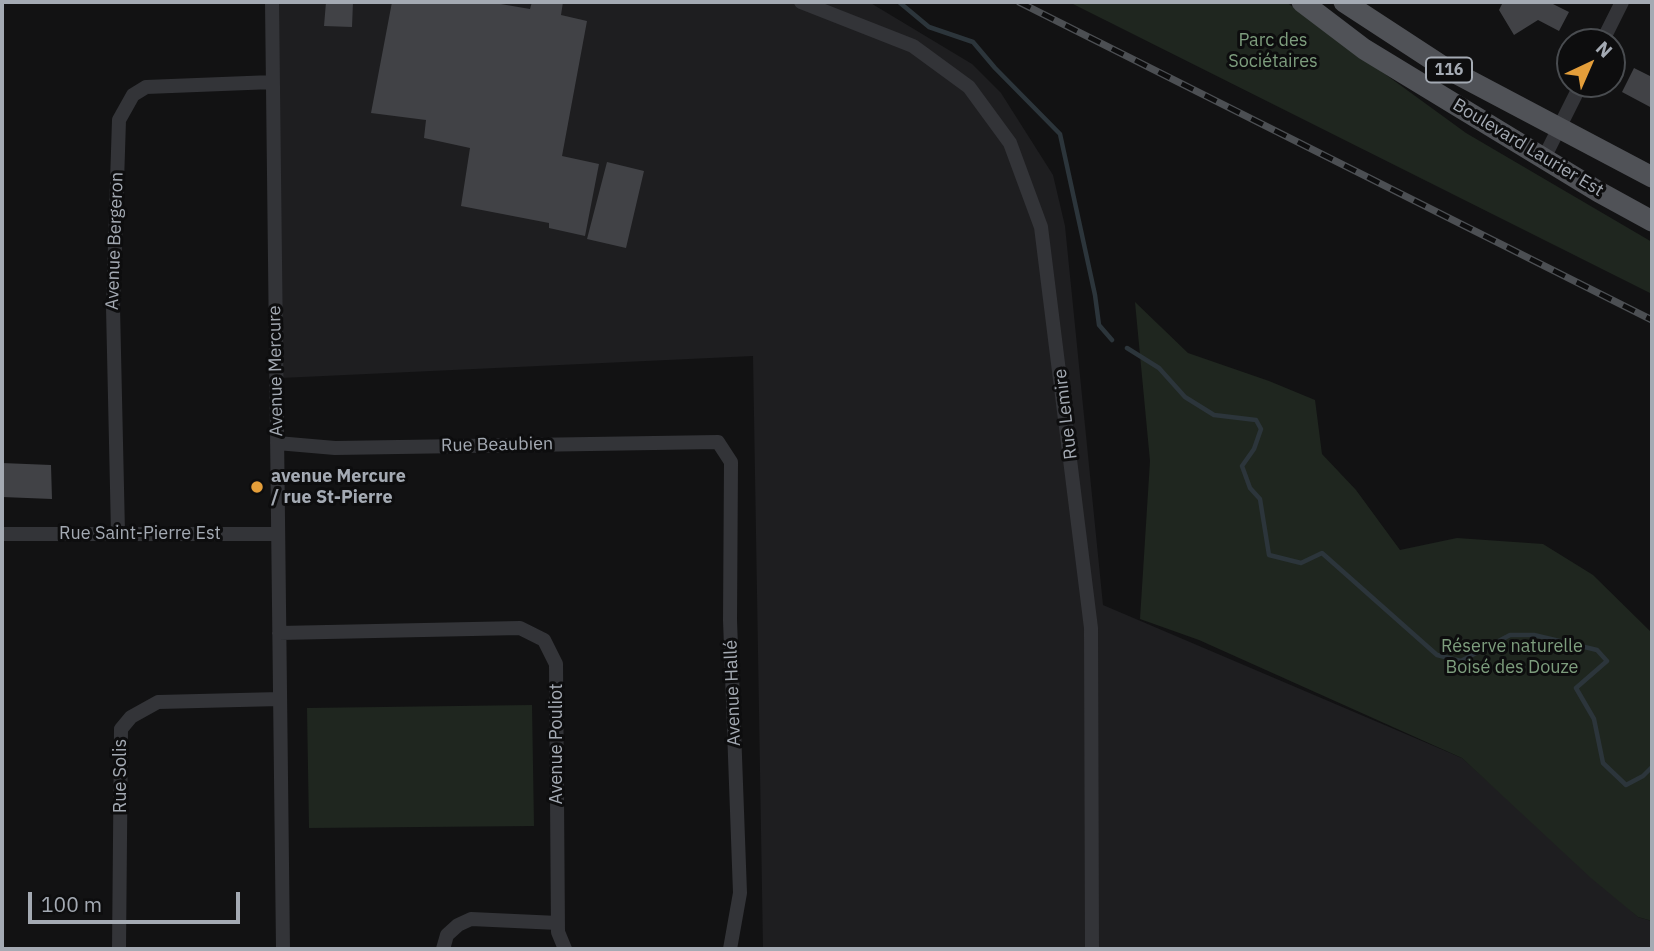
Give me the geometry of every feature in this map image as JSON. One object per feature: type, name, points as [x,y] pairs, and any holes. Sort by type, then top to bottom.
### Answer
[{"type":"main road","name":"Boulevard Laurier Est","points":[[1302,2],[1364,49],[1544,159],[1652,220]]},
{"type":"main road","name":"Boulevard Laurier Est","points":[[1344,2],[1442,66],[1652,177]]},
{"type":"street","name":"Avenue Mercure","points":[[272,2],[283,949]]},
{"type":"street","name":"Rue Lemire","points":[[801,2],[913,46],[969,87],[1010,143],[1041,227],[1091,628],[1092,949]]},
{"type":"street","points":[[1609,28],[1622,2]]},
{"type":"street","name":"Avenue Bergeron","points":[[118,533],[113,307],[119,120],[133,94],[146,87],[273,82]]},
{"type":"street","points":[[1544,159],[1574,98]]},
{"type":"street","name":"Rue Beaubien","points":[[277,443],[335,448],[718,442]]},
{"type":"street","name":"Avenue Hallé","points":[[718,442],[731,462],[730,620],[740,893],[731,949]]},
{"type":"street","name":"Rue Saint-Pierre Est","points":[[2,534],[278,534]]},
{"type":"street","name":"Avenue Pouliot","points":[[279,633],[520,628],[544,640],[556,664],[558,932],[565,949]]},
{"type":"street","name":"Rue Solis","points":[[120,949],[121,729],[131,717],[158,702],[280,699]]},
{"type":"street","points":[[443,949],[447,935],[458,925],[471,919],[558,923]]},
{"type":"shaded area","points":[[276,2],[869,2],[972,64],[1001,93],[1053,175],[1065,226],[1103,605],[1462,758],[1638,917],[1652,921],[1652,949],[763,949],[753,356],[281,378]]},
{"type":"green space","name":"Parc des Sociétaires","points":[[1069,2],[1286,2],[1466,133],[1652,242],[1652,294]]},
{"type":"green space","name":"Réserve naturelle Boisé des Douze","points":[[1135,302],[1188,353],[1315,400],[1322,454],[1356,490],[1400,550],[1457,538],[1543,544],[1593,575],[1652,633],[1652,921],[1638,917],[1591,878],[1462,758],[1199,640],[1140,619],[1150,461]]},
{"type":"green space","points":[[532,705],[534,826],[309,828],[307,708]]},
{"type":"building","points":[[326,2],[353,2],[352,27],[324,26]]},
{"type":"building","points":[[392,2],[489,2],[530,9],[532,2],[563,2],[561,15],[587,21],[562,156],[599,164],[585,236],[549,228],[549,223],[461,206],[470,148],[424,138],[426,120],[371,113]]},
{"type":"building","points":[[1503,2],[1549,2],[1569,12],[1561,28],[1556,29],[1538,20],[1514,35],[1499,10]]},
{"type":"building","points":[[1634,68],[1652,77],[1652,108],[1626,94],[1626,84]]},
{"type":"building","points":[[607,162],[644,171],[626,248],[587,239]]},
{"type":"building","points":[[2,463],[51,465],[52,499],[2,497]]},
{"type":"waterway","points":[[899,2],[929,27],[973,42],[1060,134],[1099,325],[1112,340]]},
{"type":"waterway","points":[[1127,348],[1159,368],[1185,397],[1214,415],[1256,420],[1261,429],[1254,449],[1242,466],[1250,488],[1260,499],[1269,555],[1301,563],[1322,553],[1437,655],[1461,661],[1510,635],[1534,635],[1597,650],[1607,661],[1576,688],[1594,719],[1603,763],[1626,785],[1643,776],[1652,767]]},
{"type":"railway","points":[[1019,2],[1652,320]]},
{"type":"place","name":"avenue Mercure / rue St-Pierre","points":[[257,487]]}]
